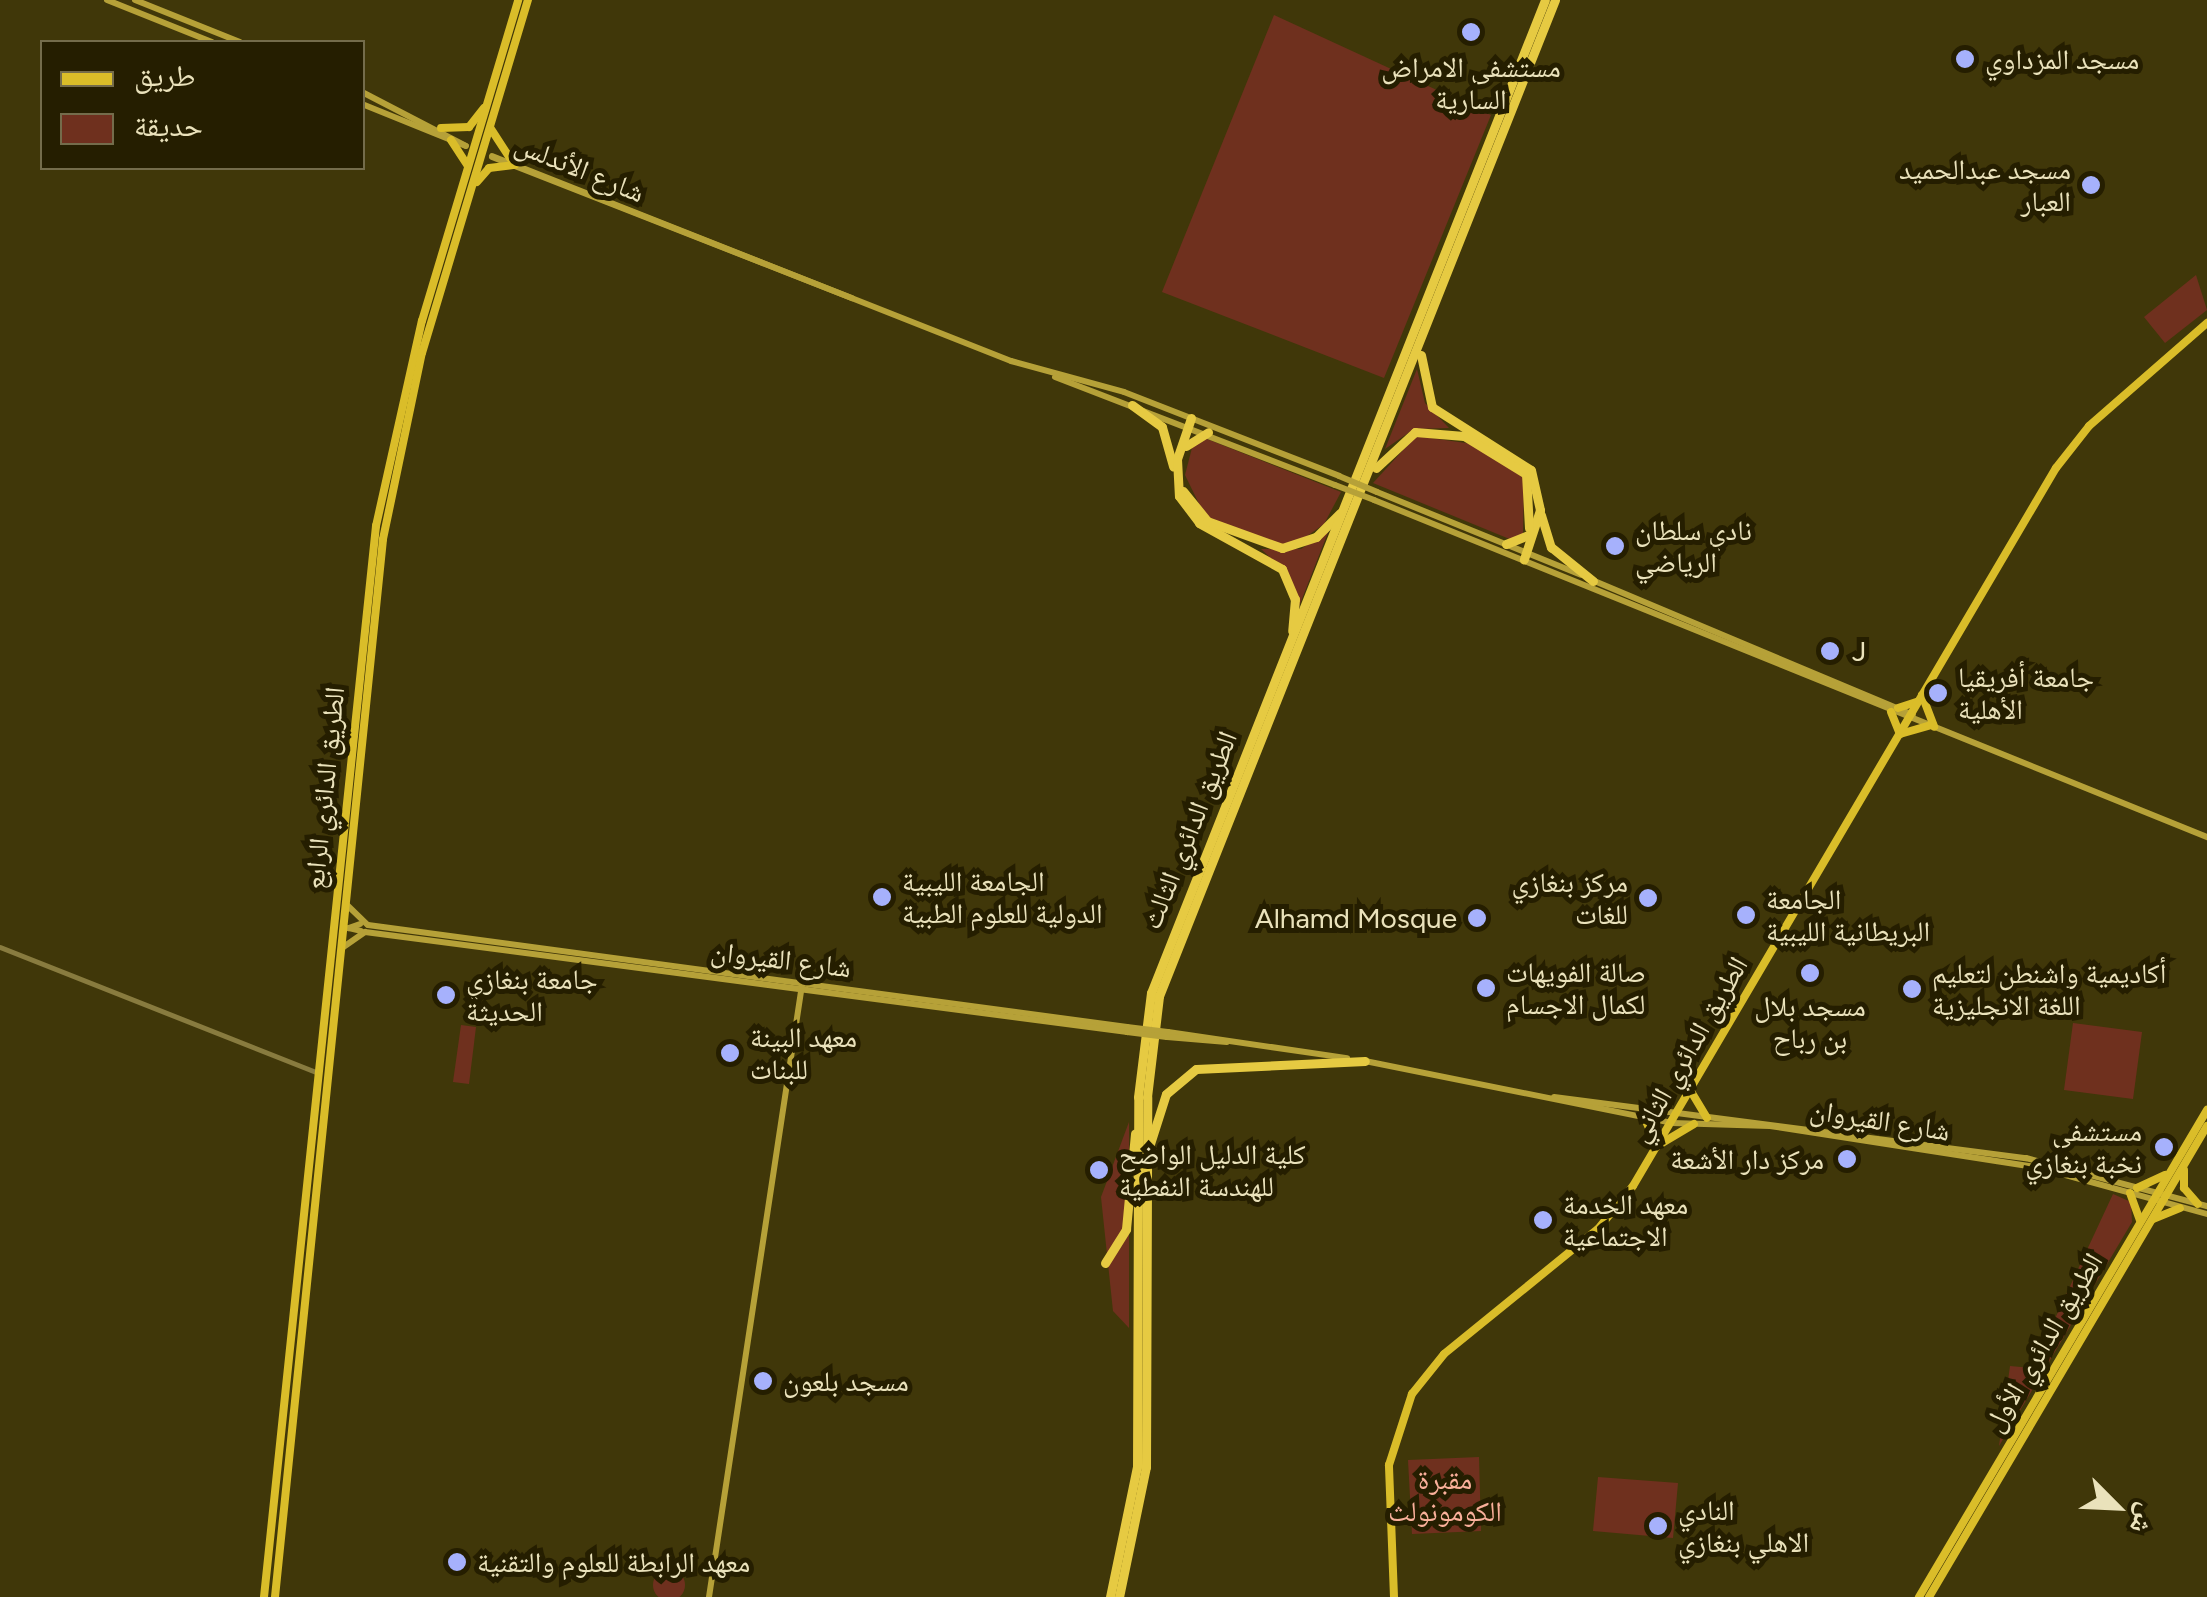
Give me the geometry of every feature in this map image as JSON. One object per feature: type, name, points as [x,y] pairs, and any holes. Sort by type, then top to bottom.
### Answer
[{"type":"highway","points":[[1510,104],[1546,0]]},
{"type":"highway","points":[[1502,122],[1555,0]]},
{"type":"highway","name":"الطريق الدائري الثالث","points":[[1120,1597],[1146,1467],[1151,1044],[1170,962],[1368,479],[1502,122]]},
{"type":"highway","name":"الطريق الدائري الثالث","points":[[1110,1597],[1137,1467],[1138,1126],[1142,1044],[1162,958],[1502,122]]},
{"type":"highway","points":[[1422,342],[1432,407],[1520,458],[1551,547],[1589,584]]},
{"type":"highway","points":[[1132,406],[1166,436],[1176,486],[1199,523],[1286,574],[1295,599],[1290,644]]},
{"type":"highway","points":[[1192,422],[1182,485],[1190,506],[1244,538],[1300,545],[1345,508]]},
{"type":"highway","points":[[1176,486],[1192,422]]},
{"type":"highway","points":[[1368,479],[1404,437],[1425,430],[1464,436],[1526,474],[1534,494],[1522,555]]},
{"type":"highway","points":[[1186,446],[1208,432]]},
{"type":"highway","points":[[1522,555],[1540,510]]},
{"type":"highway","points":[[1506,544],[1528,535]]},
{"type":"highway","points":[[1147,1152],[1166,1094],[1196,1069],[1366,1061]]},
{"type":"highway","points":[[1105,1262],[1127,1223],[1138,1126]]},
{"type":"main road","points":[[108,0],[207,40]]},
{"type":"main road","points":[[135,0],[235,40]]},
{"type":"main road","name":"الطريق الدائري الرابع","points":[[275,1597],[315,1072],[384,504],[468,171],[518,0]]},
{"type":"main road","name":"الطريق الدائري الرابع","points":[[264,1597],[339,954],[384,504],[528,0]]},
{"type":"main road","points":[[365,93],[470,144],[365,105]]},
{"type":"main road","points":[[441,128],[469,127],[491,96]]},
{"type":"main road","points":[[472,190],[489,168],[512,162],[491,122]]},
{"type":"main road","points":[[452,140],[468,171]]},
{"type":"main road","name":"شارع الأندلس","points":[[512,162],[1132,406],[1192,422],[1208,432],[1337,480]]},
{"type":"main road","name":"الطريق الدائري الثاني","points":[[1394,1597],[1389,1465],[1412,1394],[1444,1354],[1598,1229],[1674,1120],[1912,717],[1919,698],[2072,446],[2207,322]]},
{"type":"main road","name":"شارع الأندلس","points":[[1050,374],[1192,422],[1337,480]]},
{"type":"main road","points":[[1337,480],[2207,837]]},
{"type":"main road","points":[[1375,496],[1506,544],[1522,555]]},
{"type":"main road","points":[[1894,710],[1919,698],[1932,726]]},
{"type":"main road","points":[[1894,710],[1900,734],[1932,726]]},
{"type":"main road","points":[[339,954],[364,928],[344,896]]},
{"type":"main road","name":"شارع القيروان","points":[[364,928],[1366,1061],[1694,1124],[1770,1126],[2005,1162],[2134,1190]]},
{"type":"main road","points":[[709,1597],[802,987]]},
{"type":"main road","points":[[1692,1090],[1707,1118]]},
{"type":"main road","name":"شارع القيروان","points":[[1542,1096],[1645,1119],[1707,1118],[2026,1158],[2160,1198],[2203,1205]]},
{"type":"main road","name":"الطريق الدائري الأول","points":[[2160,1198],[2168,1172],[2207,1110]]},
{"type":"main road","points":[[1645,1119],[1658,1146],[1694,1124]]},
{"type":"main road","name":"الطريق الدائري الأول","points":[[1920,1597],[2145,1221],[2207,1126]]},
{"type":"main road","points":[[2184,1166],[2184,1188],[2203,1205]]},
{"type":"main road","points":[[2168,1172],[2134,1190],[2145,1221],[2180,1208]]},
{"type":"main road","name":"شارع القيروان","points":[[2160,1198],[2180,1208],[2207,1214]]},
{"type":"main road","name":"الطريق الدائري الأول","points":[[1929,1597],[2145,1221]]},
{"type":"street","points":[[0,947],[315,1072]]},
{"type":"green space","points":[[1274,15],[1491,115],[1384,378],[1162,292]]},
{"type":"green space","points":[[2196,275],[2207,310],[2165,343],[2144,317]]},
{"type":"green space","points":[[1417,369],[1425,403],[1449,428],[1414,429],[1385,449]]},
{"type":"green space","points":[[1416,436],[1473,444],[1524,478],[1523,534],[1512,540],[1373,483]]},
{"type":"green space","points":[[1207,439],[1341,492],[1324,524],[1296,544],[1274,544],[1205,516],[1185,475],[1193,444]]},
{"type":"green space","points":[[1329,530],[1298,609],[1289,575],[1261,549],[1301,549]]},
{"type":"green space","points":[[2073,1023],[2142,1032],[2133,1099],[2064,1090]]},
{"type":"green space","points":[[461,1025],[476,1027],[469,1084],[453,1082]]},
{"type":"green space","points":[[1129,1122],[1129,1328],[1113,1311],[1101,1197]]},
{"type":"green space","points":[[2113,1194],[2131,1202],[2132,1222],[1999,1446],[2010,1366],[2032,1368]]},
{"type":"green space","name":"مقبرة الكومونولث","points":[[1479,1457],[1481,1531],[1412,1534],[1408,1460]]},
{"type":"green space","points":[[1598,1477],[1678,1483],[1673,1538],[1593,1531]]},
{"type":"green space","points":[[663,1570],[675,1570],[684,1579],[684,1591],[678,1598],[660,1598],[654,1591],[654,1579]]},
{"type":"place","name":"مستشفى الامراض السارية","points":[[1471,32]]},
{"type":"place","name":"مسجد المزداوي","points":[[1965,59]]},
{"type":"place","name":"مسجد عبدالحميد العبار","points":[[2091,185]]},
{"type":"place","name":"نادي سلطان الرياضي","points":[[1615,546]]},
{"type":"place","name":"J","points":[[1830,651]]},
{"type":"place","name":"جامعة أفريقيا الأهلية","points":[[1938,693]]},
{"type":"place","name":"الجامعة الليبية الدولية للعلوم الطبية","points":[[882,897]]},
{"type":"place","name":"مركز بنغازي للغات","points":[[1648,898]]},
{"type":"place","name":"الجامعة البريطانية الليبية","points":[[1746,915]]},
{"type":"place","name":"Alhamd Mosque","points":[[1477,918]]},
{"type":"place","name":"مسجد بلال بن رباح","points":[[1810,973]]},
{"type":"place","name":"صالة الفويهات لكمال الاجسام","points":[[1486,988]]},
{"type":"place","name":"أكاديمية واشنطن لتعليم اللغة الانجليزية","points":[[1912,989]]},
{"type":"place","name":"جامعة بنغازي الحديثة","points":[[446,995]]},
{"type":"place","name":"معهد البينة للبنات","points":[[730,1053]]},
{"type":"place","name":"مستشفى نخبة بنغازي","points":[[2164,1147]]},
{"type":"place","name":"مركز دار الأشعة","points":[[1847,1159]]},
{"type":"place","name":"كلية الدليل الواضح للهندسة النفطية","points":[[1099,1170]]},
{"type":"place","name":"معهد الخدمة الاجتماعية","points":[[1543,1220]]},
{"type":"place","name":"مسجد بلعون","points":[[763,1381]]},
{"type":"place","name":"النادي الاهلي بنغازي","points":[[1658,1526]]},
{"type":"place","name":"معهد الرابطة للعلوم والتقنية","points":[[457,1562]]}]
